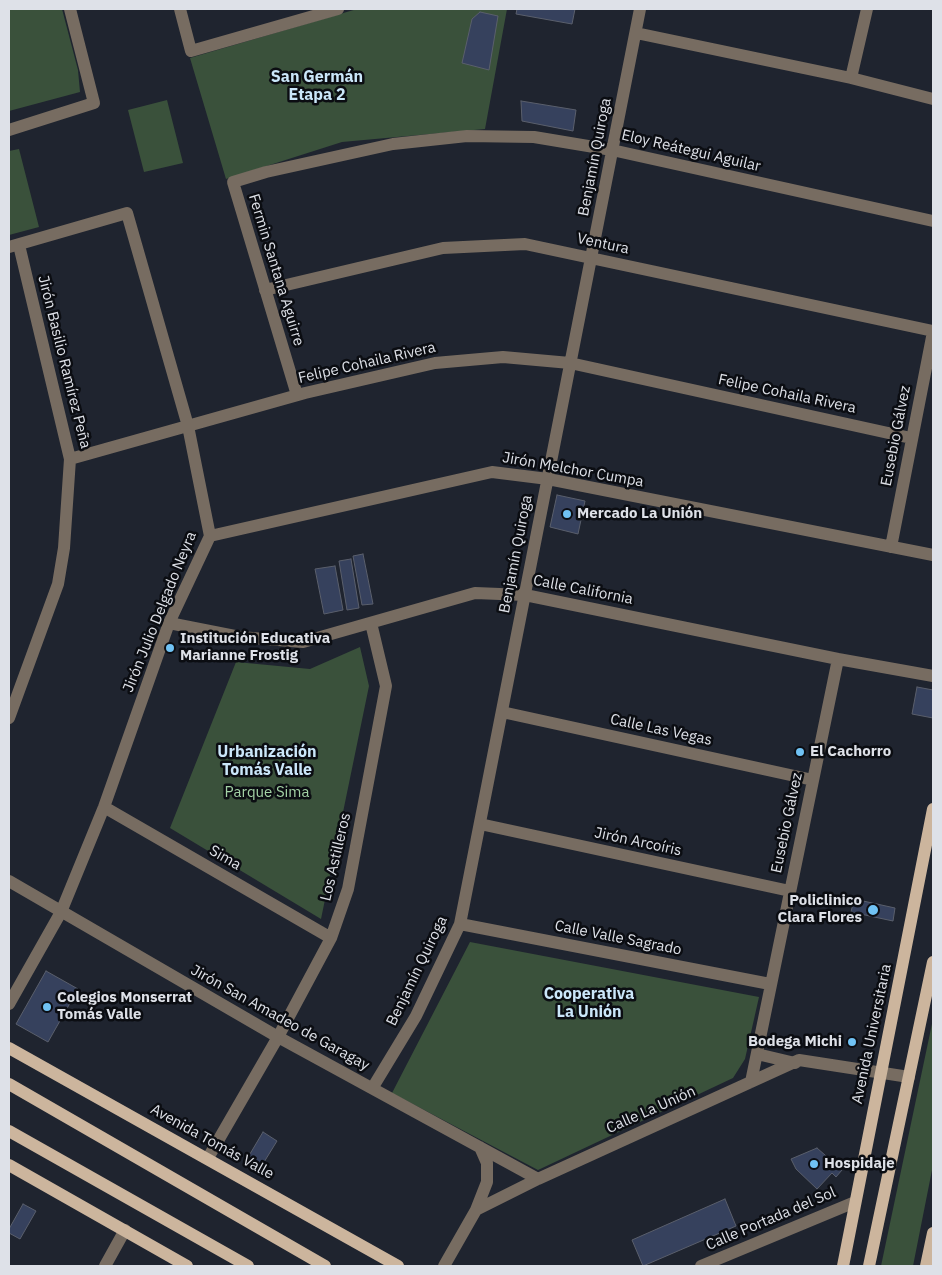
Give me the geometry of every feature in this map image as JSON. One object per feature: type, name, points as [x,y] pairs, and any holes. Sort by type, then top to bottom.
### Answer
[{"type":"main road","name":"Avenida Universitaria","points":[[843,1266],[854,1202],[911,930],[933,808]]},
{"type":"main road","points":[[869,1266],[933,962]]},
{"type":"main road","name":"Avenida Tomás Valle","points":[[9,1048],[398,1266]]},
{"type":"main road","points":[[9,1084],[325,1266]]},
{"type":"main road","points":[[9,1131],[248,1266]]},
{"type":"main road","points":[[9,1165],[187,1266]]},
{"type":"main road","points":[[926,1266],[933,1233]]},
{"type":"street","points":[[9,130],[94,103],[70,9]]},
{"type":"street","points":[[180,9],[191,51],[305,13],[338,9]]},
{"type":"street","name":"Benjamín Quiroga","points":[[372,1087],[416,1016],[460,924],[640,9]]},
{"type":"street","points":[[851,78],[867,9]]},
{"type":"street","points":[[636,33],[851,78],[933,99]]},
{"type":"street","name":"Eloy Reátegui Aguilar","points":[[233,182],[346,153],[393,144],[466,136],[534,137],[612,150],[933,221]]},
{"type":"street","name":"Fermin Santana Aguirre","points":[[233,182],[297,395]]},
{"type":"street","name":"Jirón Julio Delgado Neyra","points":[[9,1004],[60,912],[104,807],[170,623],[210,536],[188,426],[127,213],[14,246]]},
{"type":"street","name":"Ventura","points":[[265,290],[443,248],[525,244],[933,332]]},
{"type":"street","name":"Jirón Basilio Ramírez Peña","points":[[9,718],[58,584],[64,548],[70,459],[14,246]]},
{"type":"street","name":"Eusebio Gálvez","points":[[891,547],[933,332]]},
{"type":"street","name":"Felipe Cohaila Rivera","points":[[70,459],[297,395],[435,363],[504,358],[570,363],[911,438]]},
{"type":"street","name":"Jirón Melchor Cumpa","points":[[210,536],[492,472],[548,479],[933,555]]},
{"type":"street","name":"Calle California","points":[[170,623],[240,638],[304,642],[475,593],[525,595],[838,659],[933,676]]},
{"type":"street","name":"Los Astilleros","points":[[208,1158],[278,1037],[331,938],[348,889],[386,686],[371,623]]},
{"type":"street","name":"Eusebio Gálvez","points":[[751,1082],[838,659]]},
{"type":"street","name":"Calle Las Vegas","points":[[502,712],[813,780]]},
{"type":"street","name":"Sima","points":[[104,807],[331,938]]},
{"type":"street","name":"Jirón Arcoíris","points":[[480,824],[790,891]]},
{"type":"street","name":"Jirón San Amadeo de Garagay","points":[[9,881],[278,1037],[538,1180]]},
{"type":"street","name":"Calle Valle Sagrado","points":[[460,924],[770,984]]},
{"type":"street","points":[[757,1054],[794,1062]]},
{"type":"street","name":"Calle La Unión","points":[[476,1210],[799,1060],[909,1077]]},
{"type":"street","points":[[444,1266],[476,1210],[487,1182],[487,1163],[480,1147]]},
{"type":"street","name":"Calle Portada del Sol","points":[[701,1266],[854,1202]]},
{"type":"street","points":[[105,1266],[125,1230]]},
{"type":"green space","points":[[9,9],[62,9],[78,70],[80,92],[9,111]]},
{"type":"green space","points":[[357,9],[507,9],[485,129],[342,142],[226,179],[190,58]]},
{"type":"green space","points":[[167,100],[183,163],[144,172],[128,110]]},
{"type":"green space","points":[[19,149],[39,227],[9,235],[9,151]]},
{"type":"green space","name":"Parque Sima","points":[[360,647],[369,686],[321,919],[170,828],[236,662],[310,669]]},
{"type":"green space","points":[[470,942],[759,997],[745,1059],[733,1078],[538,1170],[392,1093]]},
{"type":"green space","points":[[933,1019],[933,1165],[913,1266],[881,1266]]},
{"type":"building","points":[[517,9],[575,9],[572,24],[516,14]]},
{"type":"building","points":[[480,12],[498,16],[489,70],[462,63],[472,19]]},
{"type":"building","points":[[521,101],[576,110],[573,131],[522,121]]},
{"type":"building","name":"Mercado La Unión","points":[[557,495],[585,501],[578,534],[550,527]]},
{"type":"building","points":[[363,554],[373,604],[362,605],[353,556]]},
{"type":"building","points":[[351,559],[359,608],[347,610],[339,561]]},
{"type":"building","points":[[335,566],[343,610],[324,614],[315,569]]},
{"type":"building","points":[[917,687],[933,690],[933,718],[912,714]]},
{"type":"building","name":"Policlinico Clara Flores","points":[[854,899],[895,908],[893,921],[851,912]]},
{"type":"building","name":"Colegios Monserrat Tomás Valle","points":[[46,971],[78,989],[48,1042],[16,1024]]},
{"type":"building","points":[[263,1132],[277,1141],[261,1167],[247,1159]]},
{"type":"building","name":"Hospidaje","points":[[817,1148],[842,1170],[836,1177],[832,1173],[817,1189],[796,1169],[791,1159]]},
{"type":"building","points":[[725,1199],[736,1226],[643,1266],[632,1240]]},
{"type":"building","points":[[23,1204],[36,1211],[20,1239],[9,1233],[9,1229]]},
{"type":"place","name":"Mercado La Unión","points":[[567,514]]},
{"type":"place","name":"Institución Educativa Marianne Frostig","points":[[170,648]]},
{"type":"place","name":"El Cachorro","points":[[800,752]]},
{"type":"place","name":"Policlinico Clara Flores","points":[[873,910]]},
{"type":"place","name":"Colegios Monserrat Tomás Valle","points":[[47,1007]]},
{"type":"place","name":"Bodega Michi","points":[[852,1042]]},
{"type":"place","name":"Hospidaje","points":[[814,1164]]},
{"type":"district","name":"San Germán Etapa 2","points":[[317,86]]},
{"type":"district","name":"Urbanización Tomás Valle","points":[[267,761]]},
{"type":"district","name":"Cooperativa La Unión","points":[[589,1003]]}]
